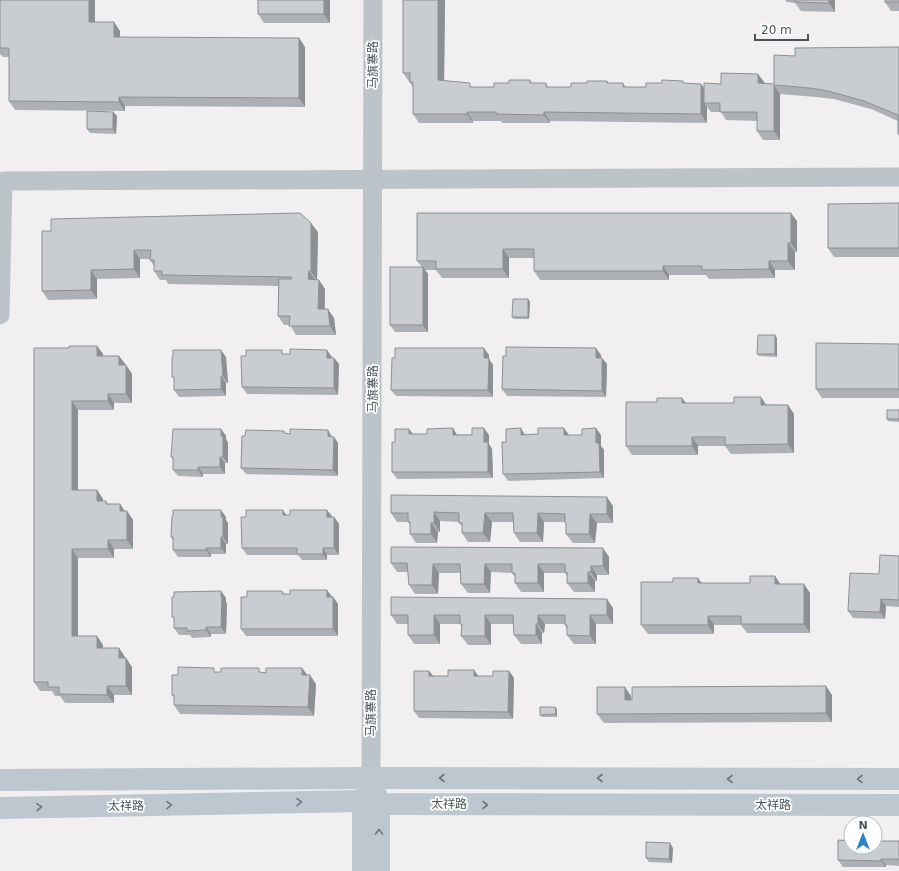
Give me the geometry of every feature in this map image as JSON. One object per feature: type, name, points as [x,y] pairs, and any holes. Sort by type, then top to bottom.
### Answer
[{"type":"street","name":"马旗寨路","points":[[373,0],[371,803],[379,871]]},
{"type":"street","points":[[0,315],[3,181],[899,177]]},
{"type":"street","points":[[0,780],[371,778],[899,779]]},
{"type":"street","name":"马旗寨路","points":[[363,871],[371,803]]},
{"type":"street","name":"太祥路","points":[[0,808],[371,803],[899,805]]},
{"type":"building","points":[[0,0],[89,0],[89,22],[114,22],[114,37],[299,38],[299,98],[119,97],[119,102],[9,101],[9,48],[0,48]]},
{"type":"building","points":[[258,0],[324,0],[324,14],[258,14]]},
{"type":"building","points":[[403,0],[438,0],[438,80],[470,83],[470,87],[494,87],[494,83],[509,83],[509,80],[530,80],[530,83],[546,83],[546,87],[571,87],[571,83],[607,81],[607,83],[623,83],[623,87],[646,87],[646,83],[662,83],[662,80],[683,81],[683,83],[701,84],[701,114],[544,112],[544,115],[467,112],[467,114],[413,114],[413,82],[410,82],[410,73],[403,73]]},
{"type":"building","points":[[795,0],[829,0],[829,3],[795,2]]},
{"type":"building","points":[[885,0],[899,0],[899,2],[885,2]]},
{"type":"building","points":[[899,47],[899,134],[898,115],[864,101],[828,91],[810,88],[774,85],[774,131],[757,131],[757,112],[720,112],[720,103],[704,103],[704,83],[721,84],[721,73],[758,74],[758,83],[774,84],[774,55],[795,56],[795,48]]},
{"type":"building","points":[[87,111],[113,112],[113,129],[87,129]]},
{"type":"building","points":[[899,203],[899,248],[828,248],[828,204]]},
{"type":"building","points":[[300,213],[311,223],[311,271],[309,271],[308,279],[319,280],[318,309],[328,309],[330,326],[289,326],[290,316],[278,316],[279,279],[291,279],[292,277],[162,275],[162,271],[154,271],[154,260],[150,260],[151,250],[134,250],[134,269],[91,270],[91,290],[42,291],[42,231],[51,231],[51,219]]},
{"type":"building","points":[[417,213],[791,213],[791,243],[788,243],[788,261],[769,261],[769,269],[702,270],[702,266],[663,266],[663,271],[534,271],[534,249],[503,249],[503,269],[436,269],[436,261],[417,261]]},
{"type":"building","points":[[390,267],[423,267],[423,325],[390,325]]},
{"type":"building","points":[[513,299],[528,299],[528,317],[512,317]]},
{"type":"building","points":[[758,335],[775,335],[775,354],[757,354]]},
{"type":"building","points":[[816,343],[899,344],[899,389],[816,389]]},
{"type":"building","points":[[69,346],[97,346],[97,356],[119,356],[119,365],[126,365],[126,394],[108,394],[108,401],[72,401],[72,490],[97,490],[97,501],[106,501],[106,504],[120,504],[120,511],[127,511],[127,540],[108,540],[108,549],[72,549],[72,636],[97,636],[97,648],[119,648],[119,658],[126,658],[126,686],[107,686],[107,695],[59,694],[59,687],[48,687],[48,682],[34,682],[34,348],[69,348]]},
{"type":"building","points":[[506,347],[596,348],[596,358],[602,358],[602,391],[502,389],[503,356],[506,356]]},
{"type":"building","points":[[395,348],[484,348],[484,358],[489,358],[488,390],[391,390],[392,358],[395,358]]},
{"type":"building","points":[[290,349],[327,350],[327,358],[334,358],[334,388],[242,387],[241,356],[246,356],[246,350],[282,350],[282,354],[290,354]]},
{"type":"building","points":[[173,350],[221,350],[223,376],[221,376],[221,389],[174,390],[174,377],[172,377]]},
{"type":"building","points":[[734,397],[761,397],[761,405],[788,405],[788,444],[725,445],[725,437],[692,437],[692,446],[626,446],[626,402],[657,402],[657,398],[682,398],[682,403],[734,403]]},
{"type":"building","points":[[887,410],[899,410],[899,419],[887,419]]},
{"type":"building","points":[[453,428],[453,435],[472,435],[472,428],[484,428],[484,442],[488,442],[488,472],[392,472],[392,442],[395,442],[395,429],[409,429],[409,434],[427,434],[427,429]]},
{"type":"building","points":[[521,428],[521,435],[538,434],[538,428],[564,428],[564,435],[582,435],[582,429],[596,428],[596,443],[599,443],[600,472],[503,474],[502,442],[506,442],[506,429]]},
{"type":"building","points":[[173,429],[221,429],[221,436],[223,436],[223,457],[220,457],[220,467],[198,467],[198,470],[173,470],[173,457],[171,457]]},
{"type":"building","points":[[290,429],[328,430],[328,436],[334,437],[333,470],[241,468],[242,436],[245,436],[246,430],[284,431],[284,433],[290,434]]},
{"type":"building","points":[[391,495],[607,497],[607,514],[590,514],[589,534],[566,534],[565,514],[538,513],[537,533],[514,533],[513,513],[485,513],[483,533],[462,533],[462,523],[459,523],[459,513],[434,512],[434,523],[431,523],[431,534],[410,534],[408,513],[391,513]]},
{"type":"building","points":[[173,510],[221,510],[221,517],[223,517],[223,537],[221,537],[221,548],[206,548],[206,550],[173,550],[173,537],[171,537]]},
{"type":"building","points":[[246,510],[283,510],[283,515],[290,515],[290,510],[327,510],[327,517],[334,517],[334,548],[323,548],[323,554],[297,554],[297,548],[242,548],[241,517],[246,517]]},
{"type":"building","points":[[391,547],[603,548],[603,566],[591,566],[591,572],[588,572],[588,583],[567,583],[565,564],[538,564],[538,583],[515,583],[515,573],[512,573],[512,564],[485,564],[484,584],[461,584],[460,564],[433,564],[432,585],[409,585],[407,563],[391,563]]},
{"type":"building","points":[[880,555],[899,556],[899,600],[881,599],[880,612],[848,611],[850,573],[879,574]]},
{"type":"building","points":[[750,576],[775,576],[775,584],[804,584],[804,624],[741,624],[741,616],[708,616],[708,625],[641,625],[641,582],[673,582],[673,578],[698,578],[698,583],[750,583]]},
{"type":"building","points":[[290,590],[327,590],[327,597],[333,597],[333,629],[241,629],[241,597],[247,597],[247,591],[282,591],[282,594],[290,594]]},
{"type":"building","points":[[221,591],[221,627],[206,627],[206,630],[187,631],[187,628],[174,628],[174,617],[172,617],[172,597],[174,597],[174,592]]},
{"type":"building","points":[[391,597],[607,599],[607,615],[590,615],[590,636],[567,635],[565,615],[538,615],[536,635],[514,635],[513,615],[485,615],[485,636],[461,636],[462,624],[460,624],[460,615],[434,615],[434,635],[408,635],[408,615],[391,615]]},
{"type":"building","points":[[178,667],[214,668],[214,672],[221,672],[221,668],[259,668],[259,672],[266,673],[266,668],[302,668],[302,675],[310,675],[308,707],[174,705],[174,695],[172,695],[172,675],[178,675]]},
{"type":"building","points":[[448,670],[474,670],[474,676],[493,676],[493,671],[509,671],[508,712],[414,711],[414,671],[429,671],[429,676],[448,676]]},
{"type":"building","points":[[826,686],[826,713],[597,714],[597,687],[625,687],[625,700],[632,700],[632,687]]},
{"type":"building","points":[[540,707],[555,707],[556,714],[540,715]]},
{"type":"building","points":[[838,840],[843,840],[843,855],[883,855],[883,841],[899,841],[899,859],[881,859],[881,861],[838,860]]},
{"type":"building","points":[[646,842],[670,843],[669,859],[646,858]]}]
